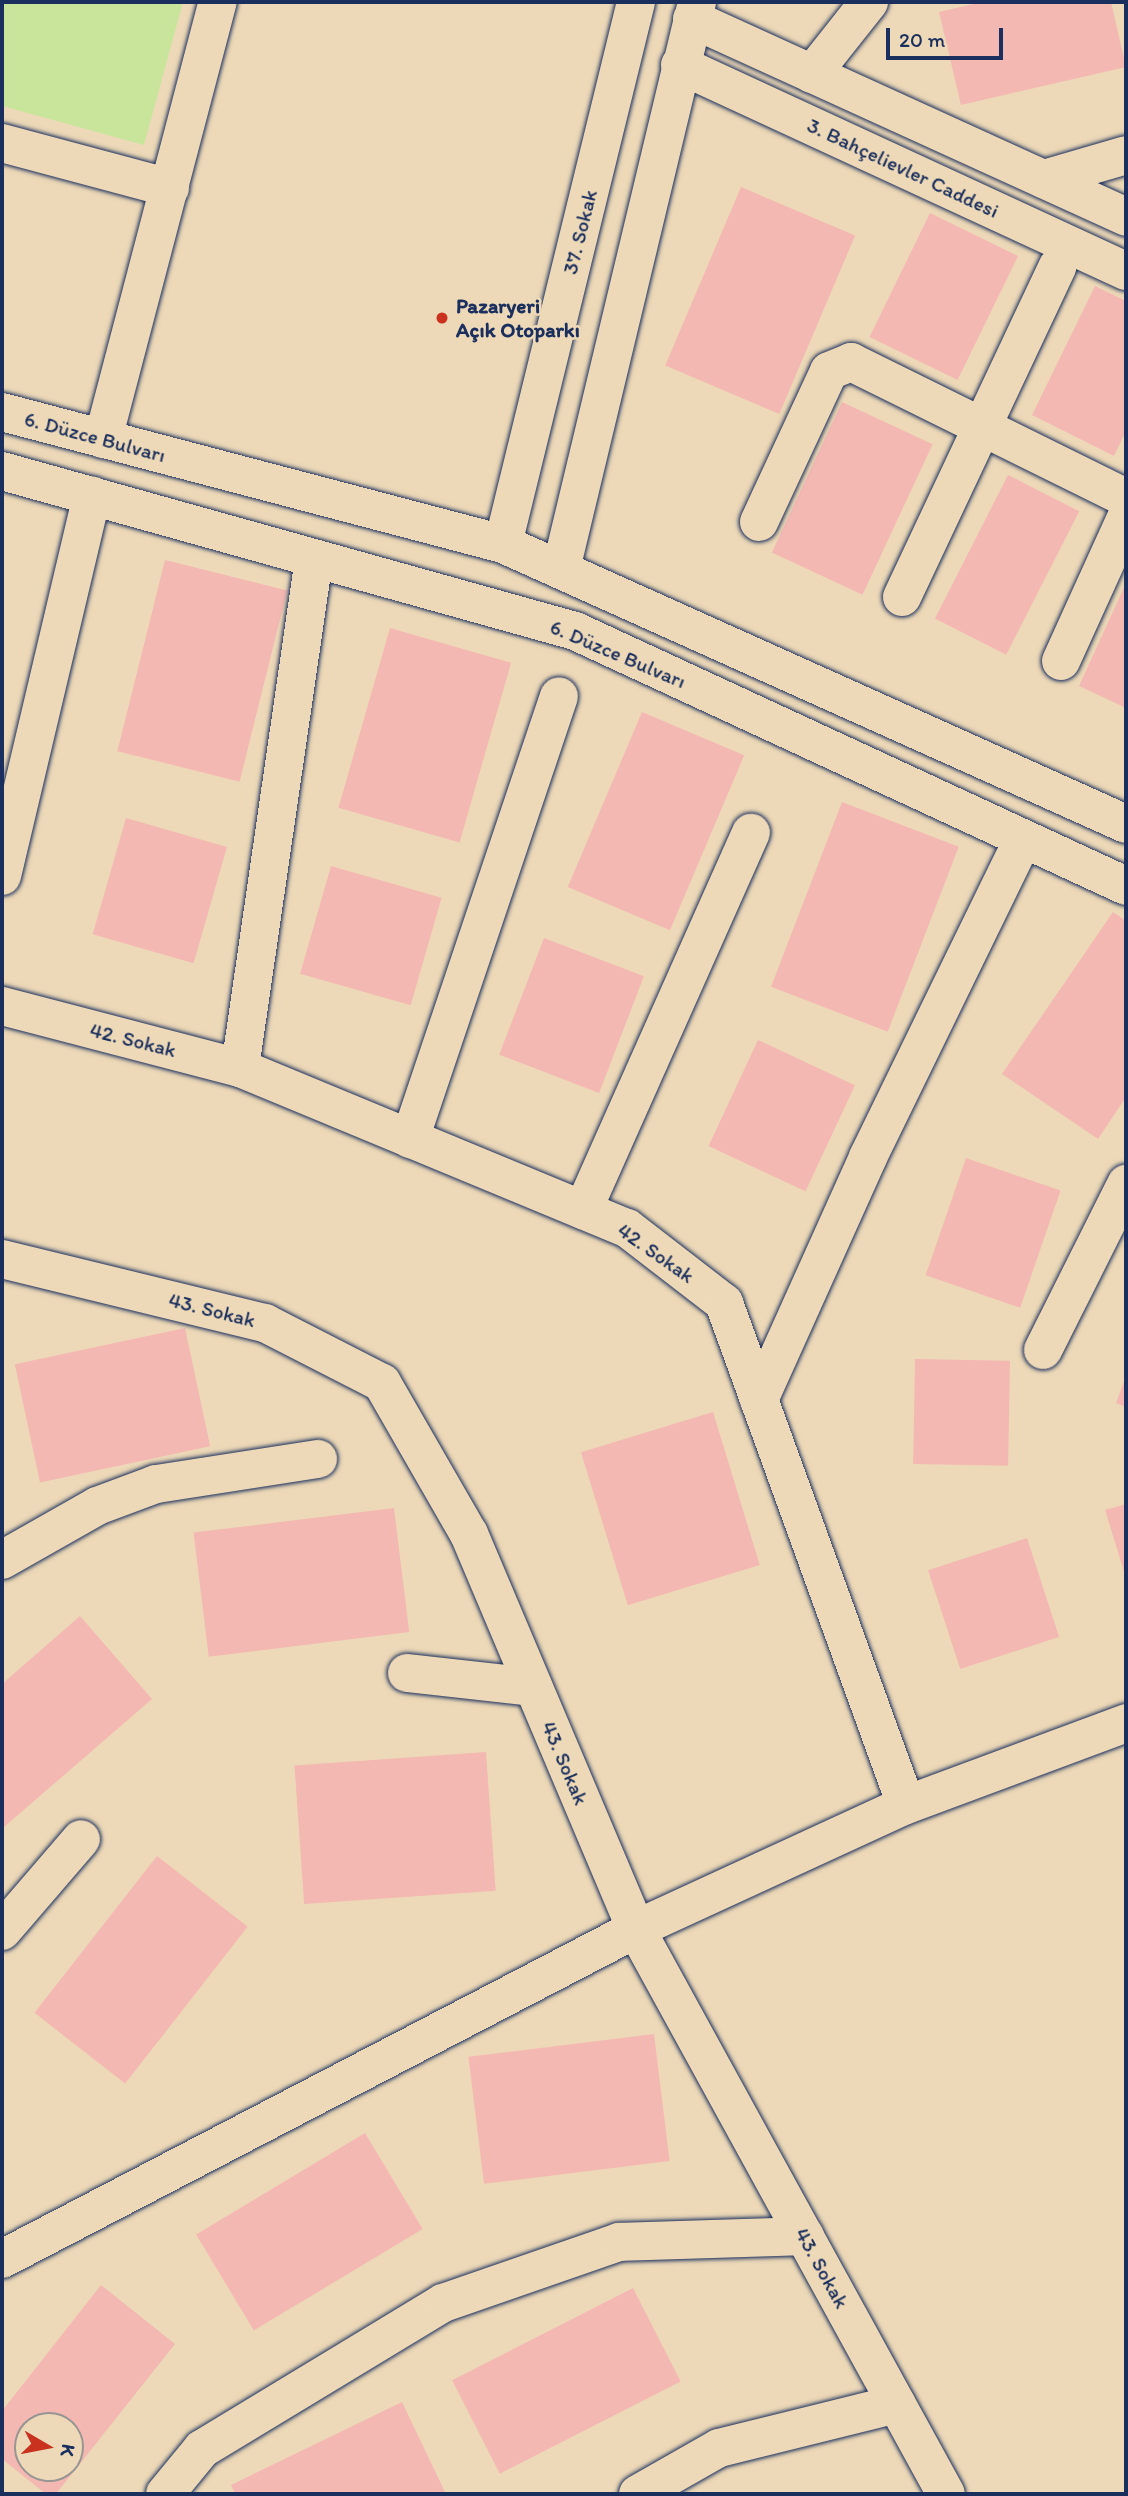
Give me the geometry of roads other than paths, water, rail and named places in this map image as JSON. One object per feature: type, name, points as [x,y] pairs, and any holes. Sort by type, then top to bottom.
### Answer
[{"type":"street","points":[[103,439],[218,2]]},
{"type":"street","name":"37. Sokak","points":[[503,544],[636,2]]},
{"type":"street","points":[[812,74],[869,2]]},
{"type":"street","points":[[561,569],[694,10],[812,74],[1126,217]]},
{"type":"street","name":"3. Bahçelievler Caddesi","points":[[680,65],[1126,271]]},
{"type":"street","points":[[2,143],[170,188]]},
{"type":"street","points":[[1044,179],[1126,155]]},
{"type":"street","points":[[581,227],[638,241]]},
{"type":"street","points":[[902,597],[1057,267]]},
{"type":"street","points":[[759,522],[829,371],[840,364],[861,366],[1126,498]]},
{"type":"street","name":"6. Düzce Bulvarı","points":[[2,412],[503,544],[1126,824]]},
{"type":"street","name":"6. Düzce Bulvarı","points":[[2,471],[575,631],[1126,886]]},
{"type":"street","points":[[2,876],[92,496]]},
{"type":"street","points":[[1061,662],[1126,518]]},
{"type":"street","points":[[240,1068],[314,558]]},
{"type":"street","points":[[410,1139],[559,696]]},
{"type":"street","points":[[583,1210],[751,833]]},
{"type":"street","points":[[759,1400],[868,1157],[1023,839]]},
{"type":"street","name":"42. Sokak","points":[[2,1006],[240,1068],[628,1228],[724,1303],[906,1805]]},
{"type":"street","points":[[1043,1350],[1126,1184]]},
{"type":"street","name":"43. Sokak","points":[[2,1259],[265,1323],[382,1383],[469,1534],[636,1929],[947,2494]]},
{"type":"street","points":[[2,1560],[96,1506],[156,1484],[318,1459]]},
{"type":"street","points":[[407,1673],[533,1686]]},
{"type":"street","points":[[2,2259],[636,1929],[906,1805],[1126,1723]]},
{"type":"street","points":[[2,1931],[81,1839]]},
{"type":"street","points":[[165,2494],[202,2449],[443,2303],[619,2242],[805,2236]]},
{"type":"street","points":[[638,2494],[719,2448],[897,2404]]},
{"type":"place","name":"Pazaryeri Açık Otoparkı","points":[[442,318]]}]
